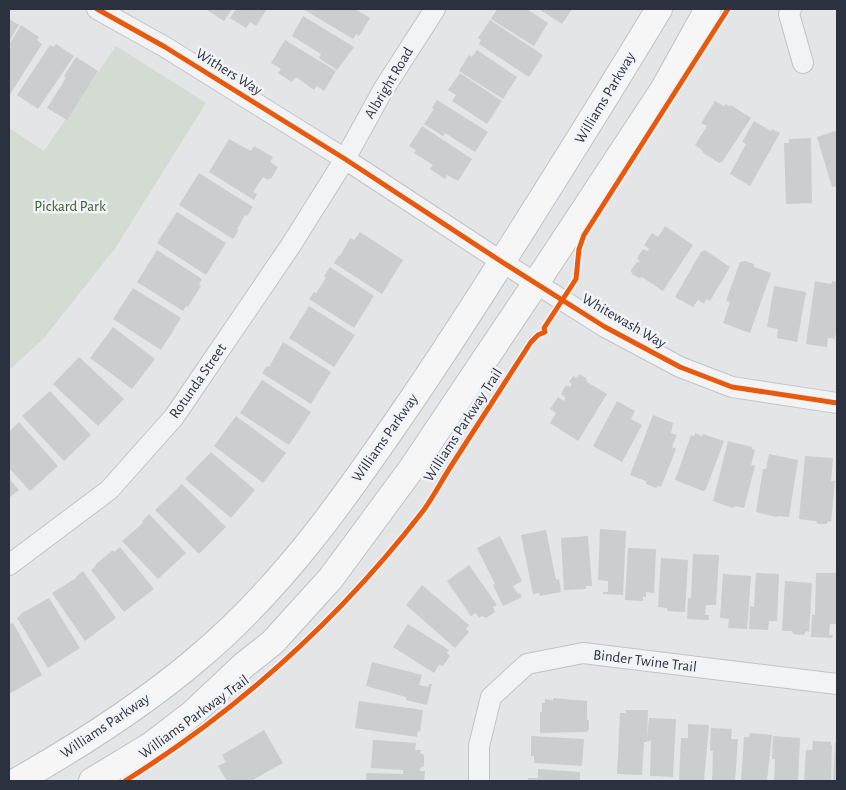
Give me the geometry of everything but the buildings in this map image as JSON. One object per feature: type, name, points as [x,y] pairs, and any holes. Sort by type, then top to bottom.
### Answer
[{"type":"main road","name":"Williams Parkway","points":[[16,781],[66,754],[144,702],[200,657],[254,606],[303,552],[358,478],[452,342],[604,101],[659,9]]},
{"type":"main road","points":[[92,781],[150,746],[193,713],[244,665],[273,642],[331,578],[412,468],[536,283],[663,90],[708,9]]},
{"type":"street","name":"Withers Way","points":[[97,9],[165,47],[345,159]]},
{"type":"street","name":"Albright Road","points":[[345,159],[383,90],[435,9]]},
{"type":"street","points":[[791,9],[790,14],[803,63]]},
{"type":"street","name":"Whitewash Way","points":[[345,159],[605,327],[680,367],[732,387],[837,403]]},
{"type":"street","name":"Rotunda Street","points":[[9,565],[108,490],[174,417],[291,245],[345,159]]},
{"type":"street","name":"Binder Twine Trail","points":[[479,781],[479,746],[491,697],[528,664],[583,653],[837,684]]},
{"type":"green space","name":"Pickard Park","points":[[116,46],[206,103],[116,247],[44,338],[9,370],[9,128],[44,151]]},
{"type":"cycle path","points":[[97,9],[165,47],[345,159],[605,327],[680,367],[732,387],[837,403]]},
{"type":"cycle path","name":"Williams Parkway Trail","points":[[125,781],[208,723],[286,659],[358,588],[423,511],[531,342],[538,335],[545,332],[544,328],[576,279],[579,249],[584,235],[728,9]]}]
